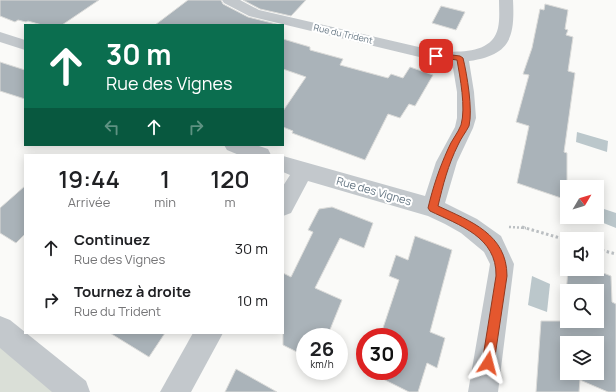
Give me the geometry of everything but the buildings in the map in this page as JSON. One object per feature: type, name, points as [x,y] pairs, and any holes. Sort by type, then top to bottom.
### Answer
[{"type":"street","name":"Rue du Trident","points":[[229,0],[244,10],[254,13],[436,56],[460,58],[481,54],[499,43],[506,30],[506,0]]},
{"type":"street","points":[[0,37],[24,45]]},
{"type":"street","points":[[433,208],[441,174],[454,143],[464,126],[466,117],[464,78],[460,58]]},
{"type":"street","points":[[237,146],[257,154]]},
{"type":"street","name":"Rue des Vignes","points":[[284,164],[433,208],[469,226],[493,244],[498,254],[502,270],[483,392]]},
{"type":"street","points":[[284,204],[303,171]]},
{"type":"street","points":[[0,330],[75,392]]},
{"type":"street","points":[[175,392],[209,334]]},
{"type":"path","points":[[484,236],[494,229],[507,226],[522,227],[560,238]]},
{"type":"path","points":[[604,251],[616,254]]},
{"type":"shaded area","points":[[577,132],[608,141],[607,152],[576,142]]},
{"type":"shaded area","points":[[604,209],[616,213],[616,228],[604,223]]},
{"type":"shaded area","points":[[532,276],[550,284],[547,312],[528,305]]},
{"type":"shaded area","points":[[0,330],[75,392],[0,392]]},
{"type":"route","points":[[436,56],[460,58],[464,78],[466,117],[464,126],[454,143],[441,174],[433,208],[453,217],[484,236],[493,244],[502,264],[488,363]]}]
